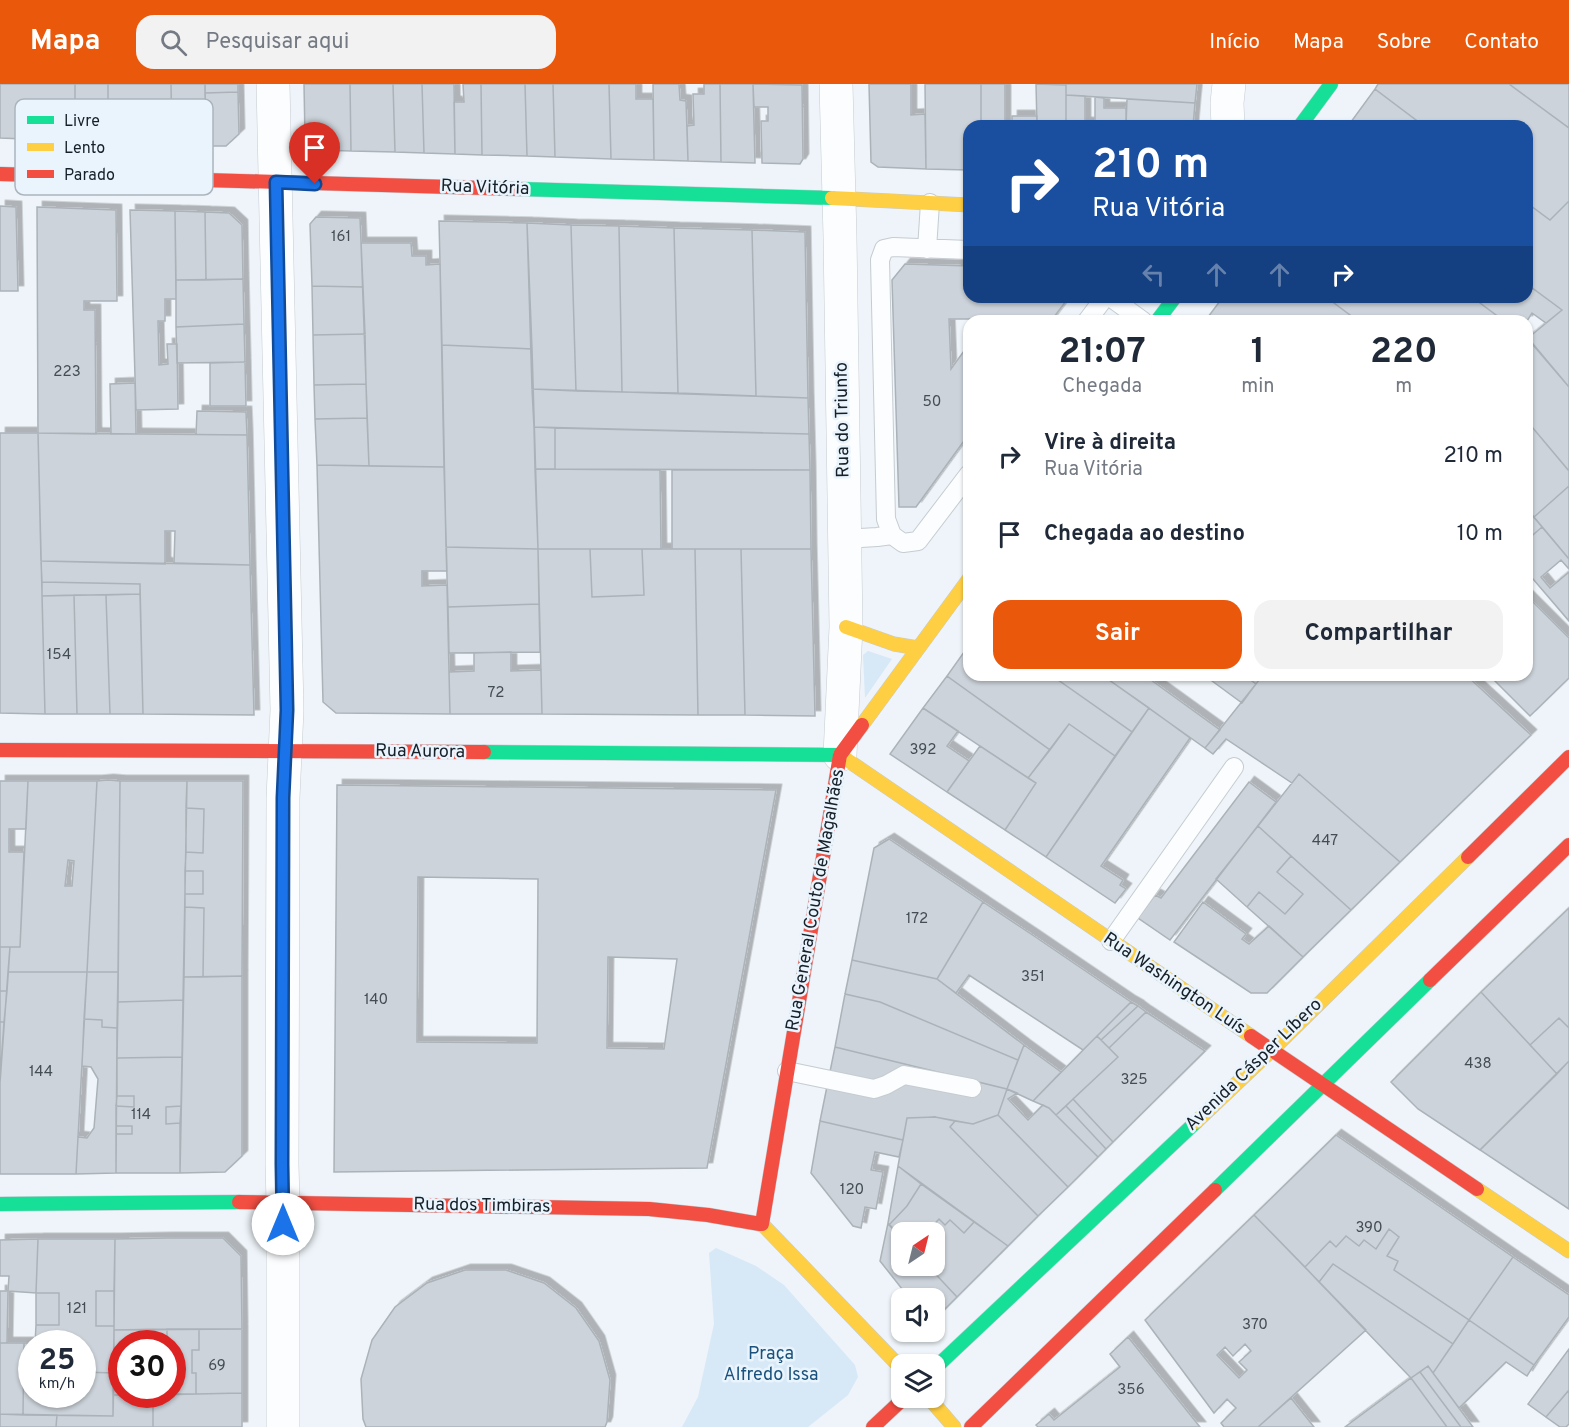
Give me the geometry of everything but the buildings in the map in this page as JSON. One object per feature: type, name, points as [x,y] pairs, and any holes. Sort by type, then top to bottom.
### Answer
[{"type":"street","points":[[273,84],[287,710],[283,798],[283,1427]]},
{"type":"street","name":"Rua do Triunfo","points":[[836,84],[846,627],[840,755]]},
{"type":"street","points":[[1228,120],[1229,84]]},
{"type":"street","points":[[1304,120],[1331,84]]},
{"type":"street","name":"Rua Vitória","points":[[0,174],[15,174]]},
{"type":"street","name":"Rua Vitória","points":[[213,180],[838,198],[963,205]]},
{"type":"street","name":"Rua General Couto de Magalhães","points":[[762,1224],[840,755],[963,587]]},
{"type":"street","points":[[846,627],[894,644],[918,648]]},
{"type":"street","name":"Rua Aurora","points":[[0,750],[840,755]]},
{"type":"street","name":"Rua Washington Luís","points":[[840,755],[1569,1251]]},
{"type":"street","name":"Avenida Cásper Líbero","points":[[945,1359],[1272,1050],[1569,757]]},
{"type":"street","points":[[971,1427],[1569,845]]},
{"type":"street","name":"Rua dos Timbiras","points":[[0,1204],[283,1202],[649,1209],[708,1215],[762,1224]]},
{"type":"street","points":[[762,1224],[891,1358]]},
{"type":"street","points":[[873,1427],[893,1408]]},
{"type":"street","points":[[938,1408],[954,1427]]},
{"type":"lane","points":[[927,249],[930,203]]},
{"type":"lane","points":[[963,250],[893,247],[884,249],[880,260],[886,519],[892,535],[903,543],[918,540],[963,482]]},
{"type":"lane","points":[[1118,303],[1135,315]]},
{"type":"lane","points":[[844,539],[892,535]]},
{"type":"lane","points":[[1111,940],[1234,767]]},
{"type":"lane","points":[[787,1071],[874,1089],[904,1075],[972,1088]]},
{"type":"green space","points":[[868,651],[892,659],[865,698],[863,655]]},
{"type":"green space","name":"Praça Alfredo Issa","points":[[716,1248],[756,1266],[784,1285],[855,1365],[858,1377],[848,1395],[808,1427],[682,1427],[698,1397],[714,1324],[709,1253]]},
{"type":"traffic: fast","points":[[1304,120],[1331,84]]},
{"type":"traffic: fast","points":[[520,189],[832,198]]},
{"type":"traffic: fast","points":[[1162,315],[1170,303]]},
{"type":"traffic: fast","points":[[484,752],[840,755]]},
{"type":"traffic: fast","points":[[1215,1190],[1430,980]]},
{"type":"traffic: fast","points":[[945,1359],[1196,1122]]},
{"type":"traffic: fast","points":[[0,1204],[239,1202]]},
{"type":"traffic: slow","points":[[832,198],[963,205]]},
{"type":"traffic: slow","points":[[862,725],[963,587]]},
{"type":"traffic: slow","points":[[846,627],[894,644],[918,648]]},
{"type":"traffic: slow","points":[[840,755],[1251,1036]]},
{"type":"traffic: slow","points":[[1196,1122],[1468,857]]},
{"type":"traffic: slow","points":[[1477,1189],[1569,1251]]},
{"type":"traffic: slow","points":[[760,1224],[891,1358]]},
{"type":"traffic: slow","points":[[938,1408],[954,1427]]},
{"type":"traffic: jam","points":[[0,174],[15,174]]},
{"type":"traffic: jam","points":[[213,180],[520,189]]},
{"type":"traffic: jam","points":[[762,1224],[840,755],[862,725]]},
{"type":"traffic: jam","points":[[0,750],[484,752]]},
{"type":"traffic: jam","points":[[1468,857],[1569,757]]},
{"type":"traffic: jam","points":[[1430,980],[1569,845]]},
{"type":"traffic: jam","points":[[1251,1036],[1477,1189]]},
{"type":"traffic: jam","points":[[971,1427],[1215,1190]]},
{"type":"traffic: jam","points":[[239,1202],[649,1209],[708,1215],[760,1224]]},
{"type":"traffic: jam","points":[[873,1427],[893,1408]]},
{"type":"route","points":[[283,1224],[283,798],[287,710],[276,182],[315,184]]}]
